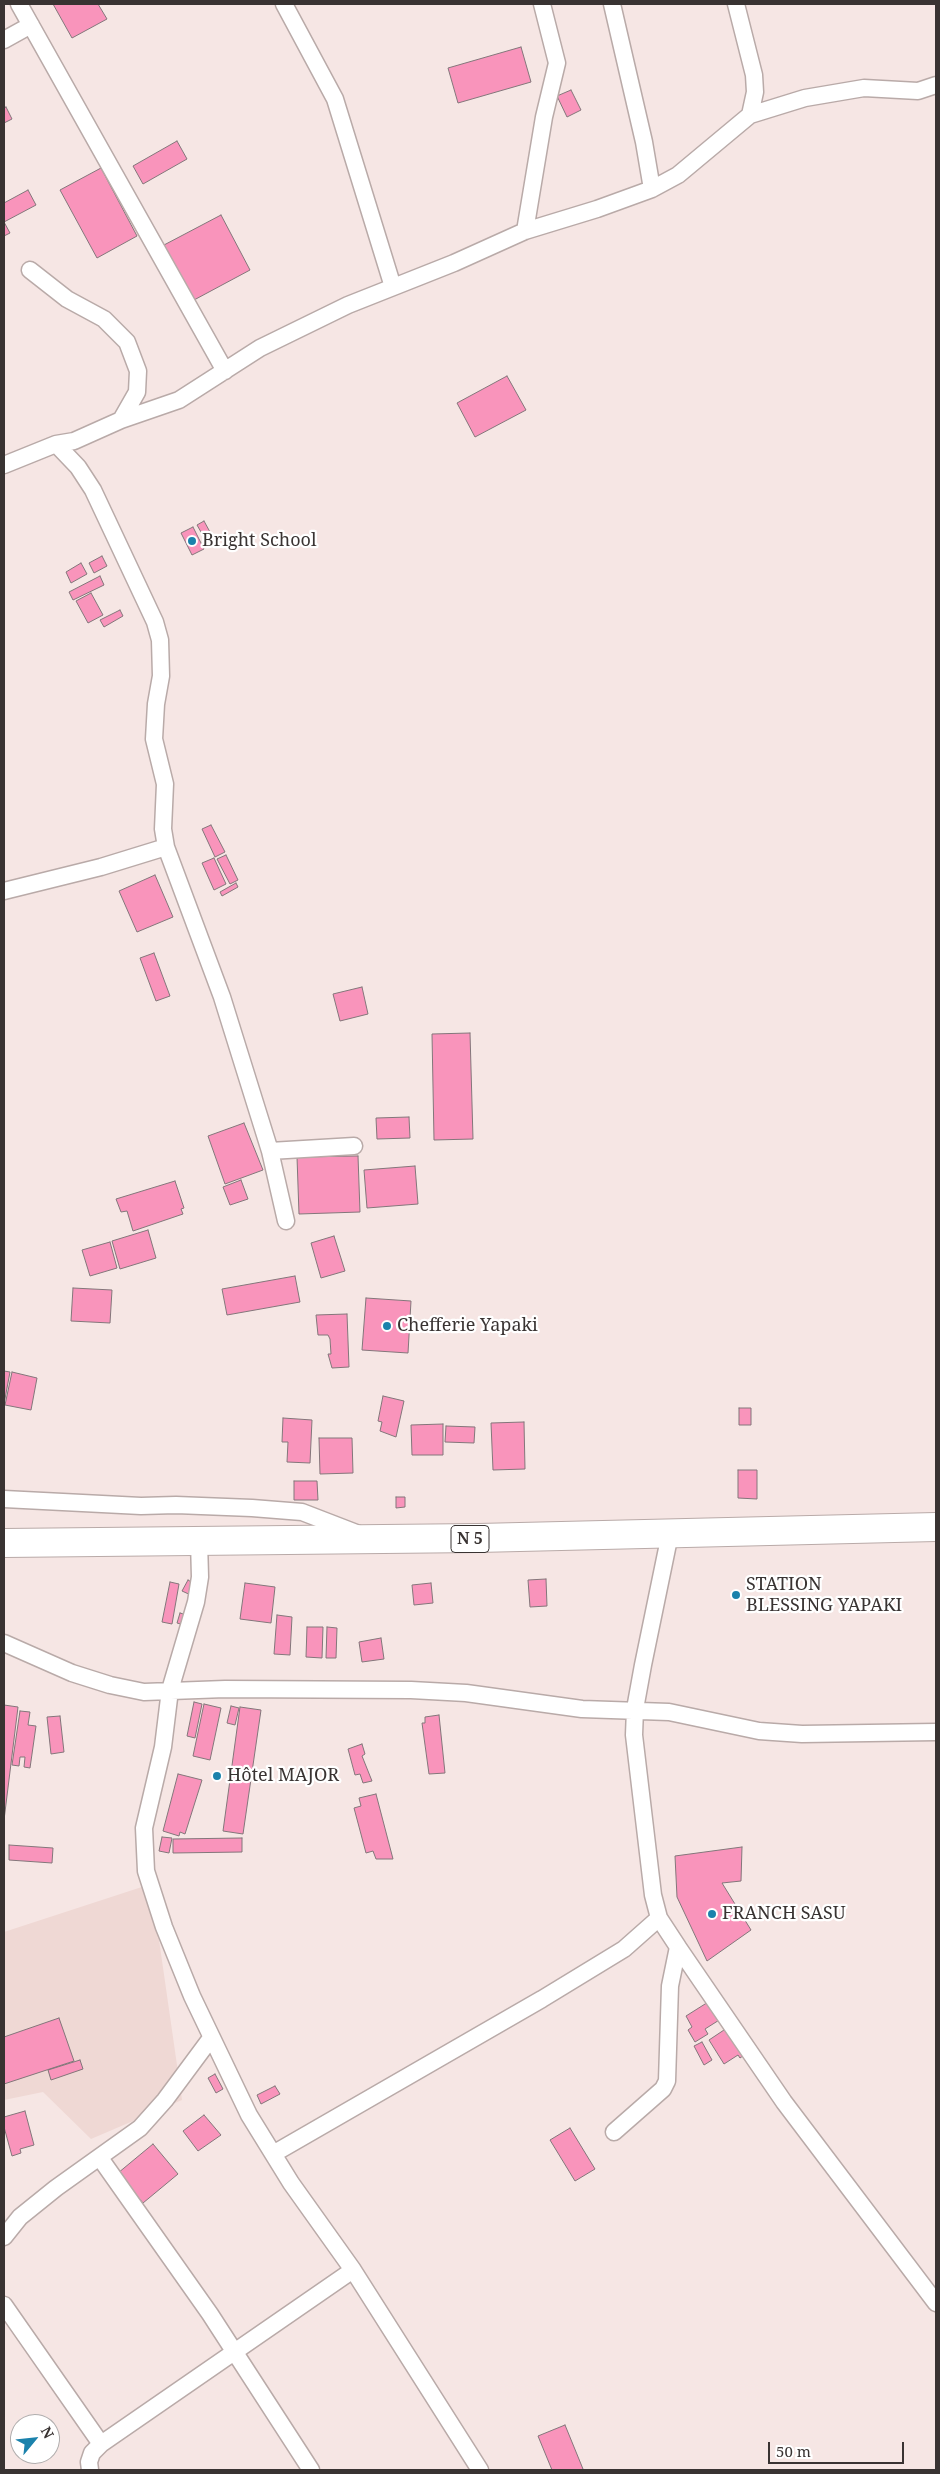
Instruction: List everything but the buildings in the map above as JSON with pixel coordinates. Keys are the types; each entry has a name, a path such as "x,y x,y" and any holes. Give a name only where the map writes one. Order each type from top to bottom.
{"highway":[{"name":"N 5","path":"4,1543 670,1534 936,1527"}],"street":[{"path":"19,4 225,371"},
{"path":"284,4 335,99 393,287"},
{"path":"525,231 544,117 556,63 542,4"},
{"path":"612,4 640,124 652,189"},
{"path":"736,4 754,75 755,92 750,115"},
{"path":"4,40 31,25"},
{"path":"4,465 56,444 74,441 121,420 179,400 260,348 348,305 525,231 597,209 652,189 678,175 750,115 805,98 864,88 918,91 936,85"},
{"path":"30,270 67,299 104,320 127,342 138,371 137,392 121,420"},
{"path":"56,444 78,468 93,490 151,612 160,640 161,676 156,704 154,739 166,784 163,829 166,847 222,997 246,1080 270,1151 286,1221"},
{"path":"4,891 101,867 166,847"},
{"path":"270,1151 354,1146"},
{"path":"4,1499 141,1506 233,1507 302,1512 370,1539"},
{"path":"670,1534 658,1583 635,1709 635,1744 653,1895 659,1918 784,2102 936,2303"},
{"path":"199,1541 200,1577 196,1602 170,1690 163,1748 144,1828 146,1871 164,1927 211,2038 249,2115 273,2154 353,2270 480,2470"},
{"path":"4,1644 24,1651 52,1665 110,1685 144,1692 170,1690 411,1690 466,1693 582,1709 635,1709 669,1712 759,1731 821,1734 936,1732"},
{"path":"273,2154 542,1999 624,1949 659,1918"},
{"path":"614,2132 663,2089 667,2081 670,1986 678,1947"},
{"path":"4,2237 28,2211 140,2128 165,2100 211,2038"},
{"path":"100,2158 234,2351 311,2470"},
{"path":"90,2470 89,2462 92,2454 101,2444 353,2270"},
{"path":"4,2305 101,2444"}],"shaded area":[{"path":"151,1884 182,2100 91,2139 43,2092 4,2100 4,1932"}],"place":[{"name":"Bright School","path":"192,541"},
{"name":"Chefferie Yapaki","path":"387,1326"},
{"name":"STATION BLESSING YAPAKI","path":"736,1595"},
{"name":"Hôtel MAJOR","path":"217,1776"},
{"name":"FRANCH SASU","path":"712,1914"}]}
